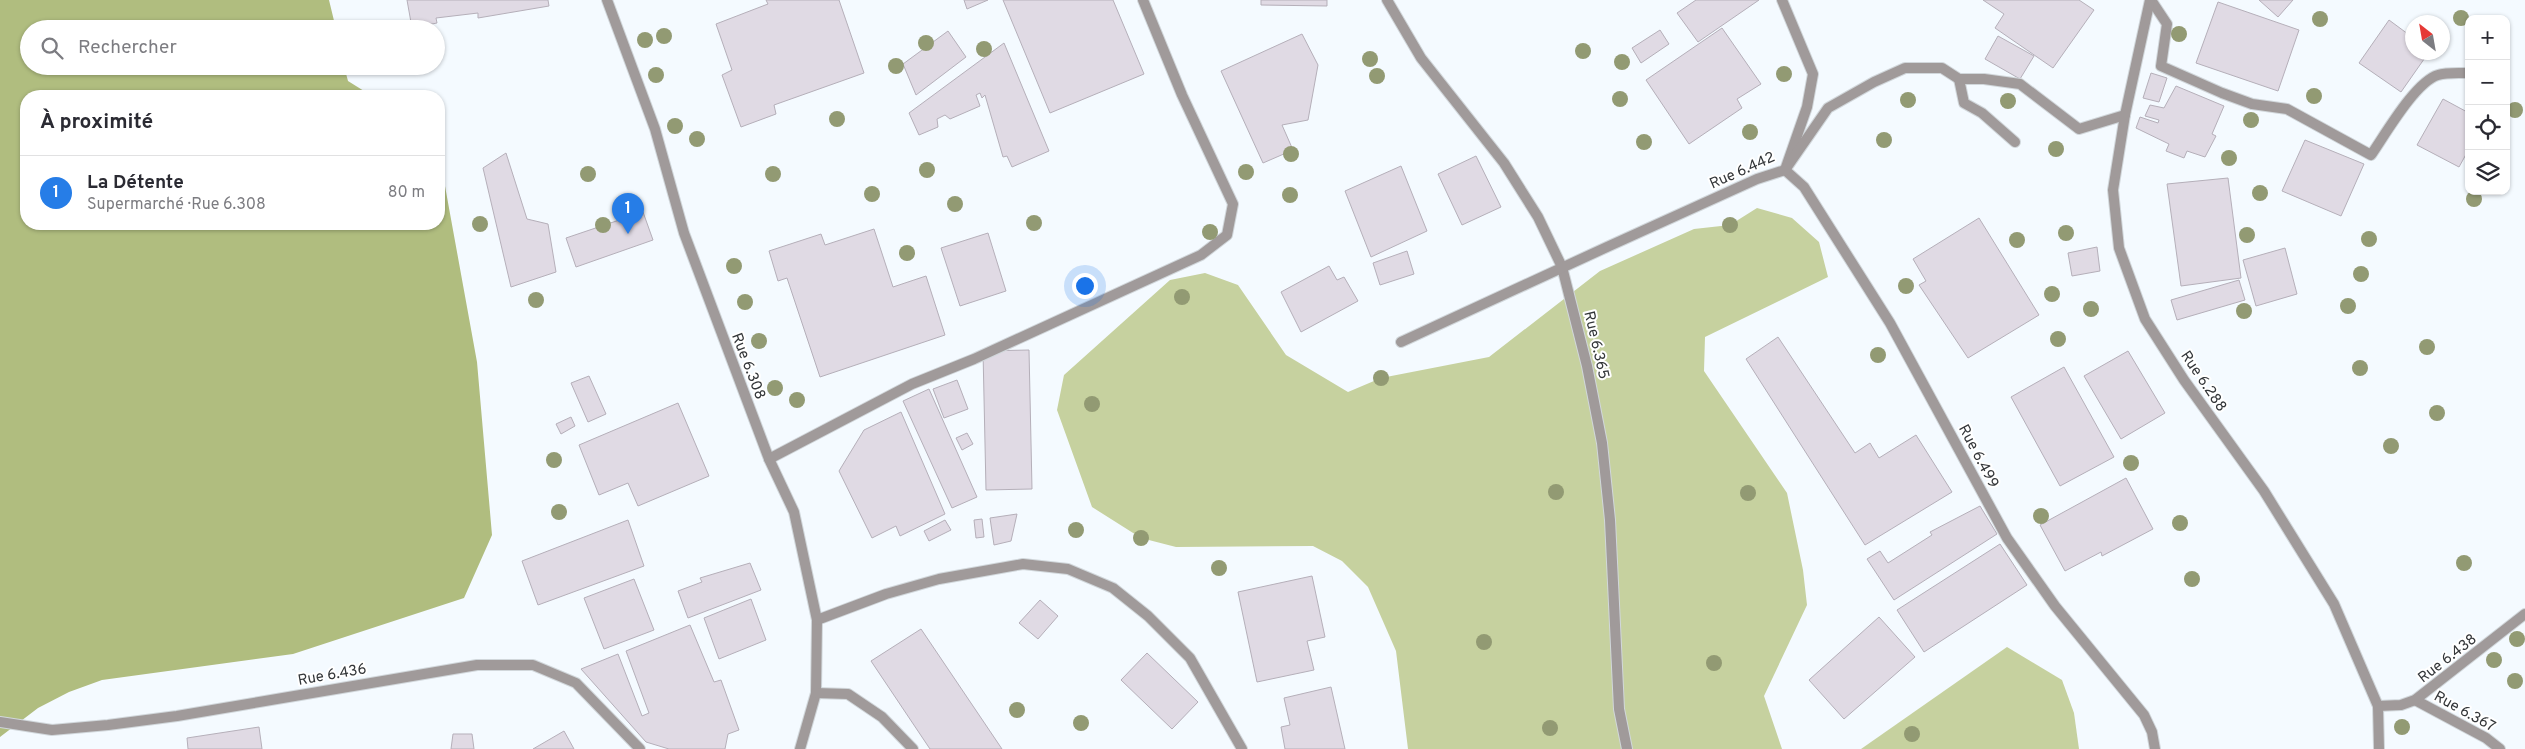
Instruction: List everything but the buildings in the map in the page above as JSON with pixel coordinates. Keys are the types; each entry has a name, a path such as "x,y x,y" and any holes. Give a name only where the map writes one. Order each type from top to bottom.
{"street":[{"name":"Rue 6.308","path":"607,0 654,129 684,233 769,459 794,512 817,620 816,693 800,749"},
{"path":"769,459 912,384 974,359 1201,255 1227,235 1233,204 1182,95 1143,0"},
{"name":"Rue 6.365","path":"1387,0 1421,58 1504,163 1538,217 1562,267 1587,366 1602,443 1610,520 1619,709 1627,749"},
{"path":"1782,0 1813,74 1807,107 1784,170"},
{"path":"2151,0 2167,24 2161,66 2252,104 2287,109 2371,155 2402,108 2430,78 2440,74 2465,73"},
{"name":"Rue 6.288","path":"2151,0 2125,115 2114,190 2119,248 2145,319 2184,380 2264,491 2334,604 2378,706 2379,749"},
{"name":"Rue 6.442","path":"1401,342 1757,179 1784,170 1828,108 1874,82 1905,68 1942,68 1959,79 1984,79 2020,84 2079,129 2125,115"},
{"path":"1959,79 1964,103 1982,113 2015,142"},
{"name":"Rue 6.499","path":"1784,170 1804,187 1890,323 2008,538 2055,606 2144,715 2152,732 2155,749"},
{"path":"817,620 886,594 939,579 1023,564 1068,569 1113,588 1148,616 1190,658 1242,749"},
{"name":"Rue 6.438","path":"2378,706 2401,705 2415,700 2525,614"},
{"name":"Rue 6.436","path":"0,722 52,730 108,725 186,714 477,665 533,665 576,683 640,749"},
{"path":"816,693 848,694 882,717 913,749"},
{"name":"Rue 6.367","path":"2415,700 2486,738 2500,749"}],"green space":[{"path":"0,0 329,0 334,20 20,20 20,75 346,75 348,81 362,90 20,90 20,230 445,230 445,186 477,362 492,535 464,598 293,654 102,680 69,692 38,708 0,737"},
{"path":"1757,208 1792,218 1819,242 1828,277 1705,337 1704,371 1787,493 1803,570 1807,605 1764,696 1782,749 1408,749 1396,651 1368,587 1342,561 1313,546 1176,547 1141,538 1092,507 1057,410 1064,375 1170,280 1205,273 1238,285 1286,355 1348,392 1381,378 1489,357 1600,271 1694,229 1730,225"},
{"path":"2007,647 2062,680 2074,713 2079,749 1861,749"}],"place":[{"name":"La Détente","path":"628,234"}]}
